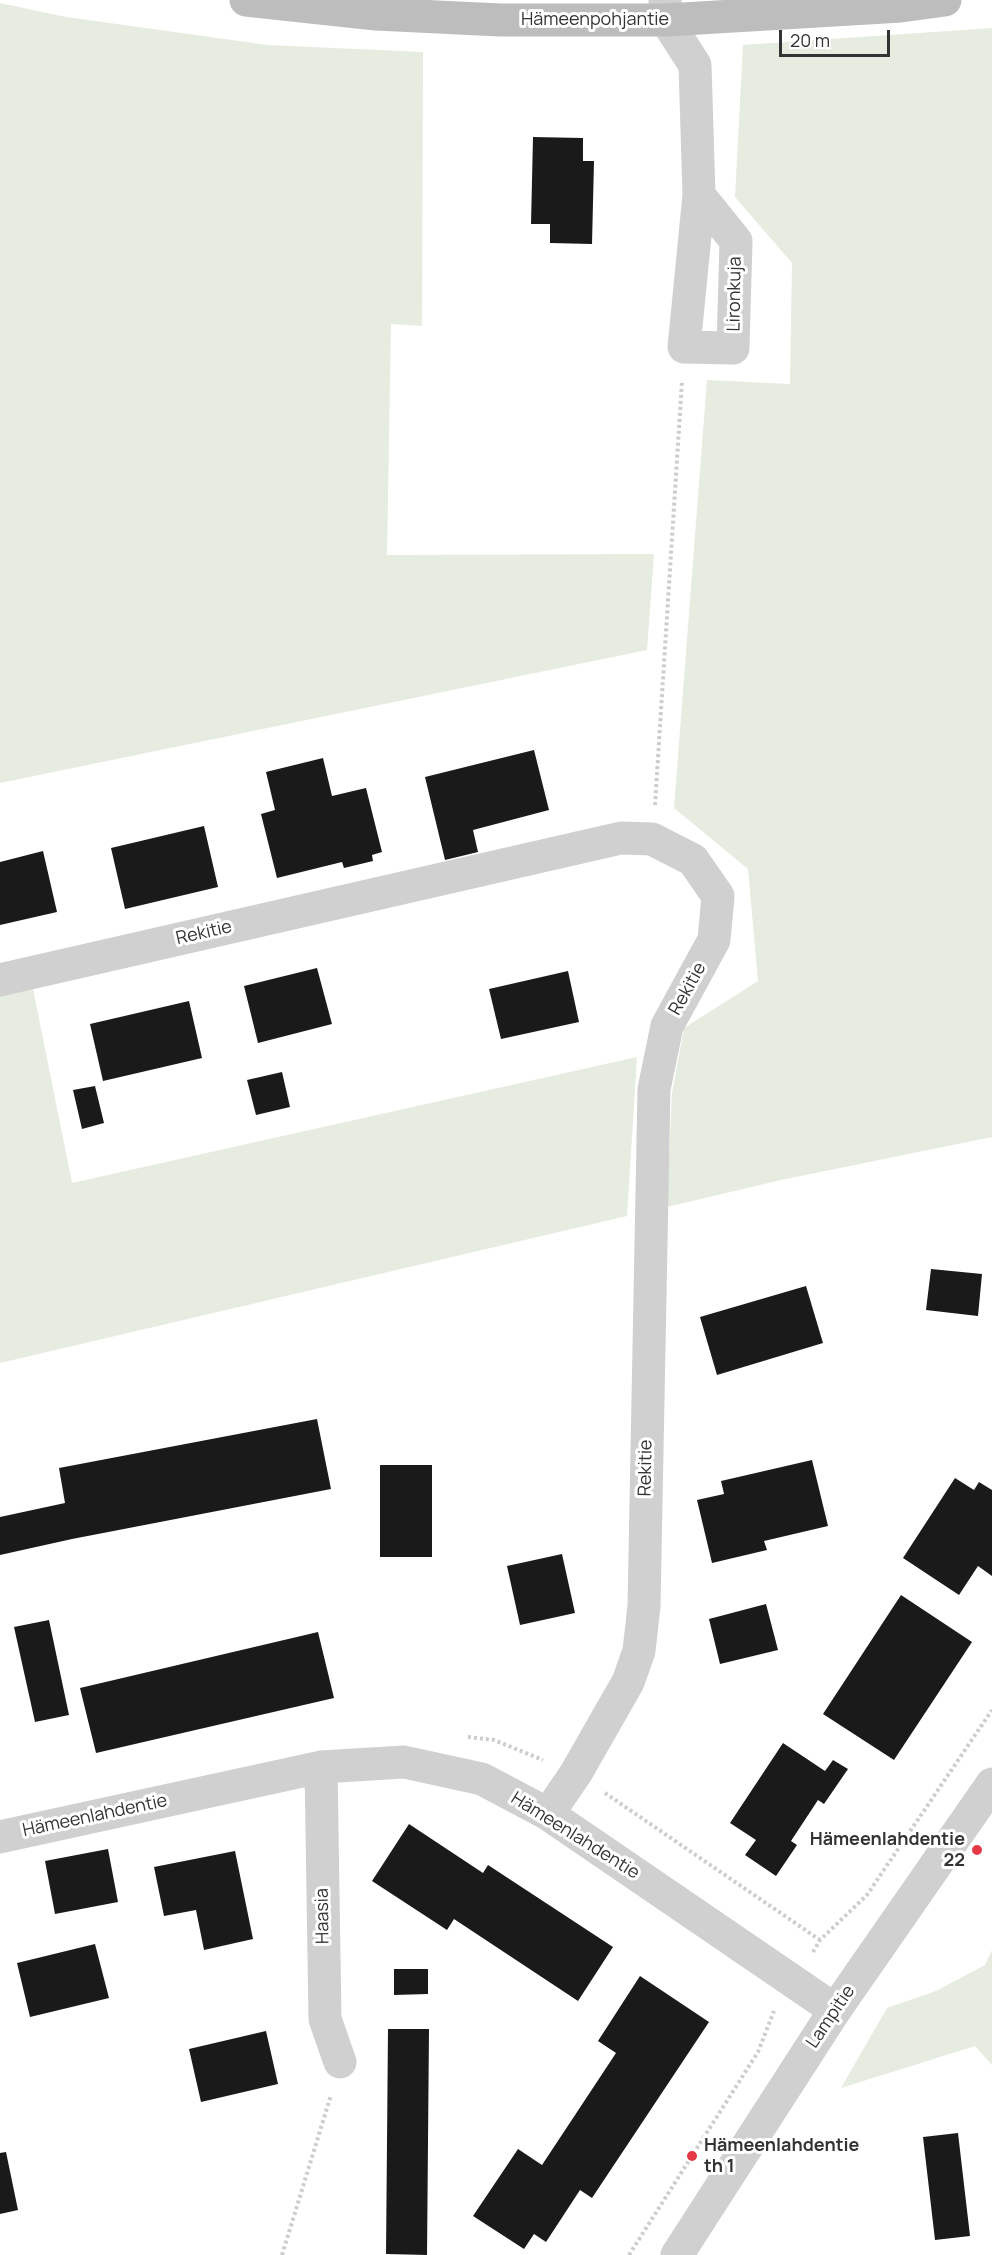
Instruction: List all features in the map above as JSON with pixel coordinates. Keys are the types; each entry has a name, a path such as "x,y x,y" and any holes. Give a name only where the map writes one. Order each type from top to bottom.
{"main road":[{"name":"Hämeenpohjantie","path":"246,0 376,14 500,20 666,10 901,6 945,0"}],"street":[{"path":"666,10 695,66 699,195 684,347"},
{"name":"Lironkuja","path":"684,347 734,348 736,241 699,195"},
{"name":"Rekitie","path":"0,980 621,838 652,839 693,860 718,896 714,940 667,1026 654,1089 644,1594 639,1651 628,1682 576,1773 548,1814"},
{"name":"Hämeenlahdentie","path":"0,1835 321,1767 404,1761 482,1779 548,1814 835,2010"},
{"name":"Haasia","path":"321,1767 325,2019 340,2062"},
{"name":"Lampitie","path":"677,2255 835,2010 992,1784"}],"path":[{"path":"652,839 684,347"},
{"path":"629,2255 758,2052 772,2015 820,1940 867,1896 992,1710"},
{"path":"282,2255 340,2062"}],"shaded area":[{"path":"0,3 66,17 268,45 423,52 422,326 391,324 387,555 654,554 647,650 0,783"},
{"path":"992,28 992,1137 781,1180 667,1207 672,1093 684,1028 758,981 748,869 674,808 707,380 790,384 792,263 735,197 743,45"},
{"path":"31,979 72,1183 637,1057 627,1216 0,1363 0,986"},
{"path":"992,1950 992,2065 975,2046 841,2088 887,2008 936,1991 985,1965"}],"building":[{"path":"533,137 583,138 583,161 594,161 592,244 550,243 550,224 531,224"},
{"path":"534,750 549,810 473,830 478,852 445,860 425,777"},
{"path":"323,758 332,796 366,788 382,852 372,855 373,861 344,868 342,862 277,878 261,814 275,810 266,772"},
{"path":"204,826 218,887 125,909 111,848"},
{"path":"43,851 57,912 0,925 0,862"},
{"path":"317,968 332,1024 258,1043 244,986"},
{"path":"568,971 579,1022 501,1039 489,989"},
{"path":"189,1001 202,1058 103,1081 90,1024"},
{"path":"282,1072 290,1107 256,1115 247,1080"},
{"path":"95,1086 104,1123 82,1129 73,1090"},
{"path":"931,1269 982,1274 978,1316 926,1310"},
{"path":"806,1286 823,1343 717,1375 700,1317"},
{"path":"317,1419 331,1489 0,1555 0,1517 65,1503 59,1468"},
{"path":"812,1460 828,1526 764,1541 767,1550 712,1563 697,1500 724,1494 721,1481"},
{"path":"380,1465 432,1465 432,1557 380,1557"},
{"path":"955,1478 974,1490 979,1482 992,1490 992,1576 978,1566 959,1595 903,1558"},
{"path":"562,1554 575,1613 520,1625 507,1566"},
{"path":"901,1595 972,1642 894,1760 823,1714"},
{"path":"766,1604 778,1650 720,1664 709,1619"},
{"path":"49,1620 69,1715 35,1722 14,1627"},
{"path":"318,1632 334,1698 96,1753 80,1688"},
{"path":"783,1743 825,1771 833,1760 848,1769 824,1804 818,1800 791,1841 797,1845 776,1876 745,1855 756,1840 730,1823"},
{"path":"409,1824 483,1873 488,1865 613,1947 578,2001 454,1919 447,1930 372,1881"},
{"path":"108,1849 118,1902 55,1914 45,1861"},
{"path":"235,1851 253,1939 204,1950 196,1910 164,1916 154,1867"},
{"path":"95,1944 109,1998 30,2017 17,1963"},
{"path":"394,1969 428,1969 428,1994 394,1995"},
{"path":"640,1976 709,2022 592,2198 580,2190 546,2242 534,2234 524,2249 473,2216 518,2149 542,2165 616,2053 598,2041"},
{"path":"388,2029 429,2029 427,2255 386,2254"},
{"path":"266,2031 278,2084 201,2102 189,2049"},
{"path":"958,2133 970,2236 935,2240 923,2137"},
{"path":"6,2152 18,2210 0,2214 0,2153"}],"place":[{"name":"Hämeenlahdentie 22","path":"977,1850"},
{"name":"Hämeenlahdentie th 1","path":"692,2156"}]}
